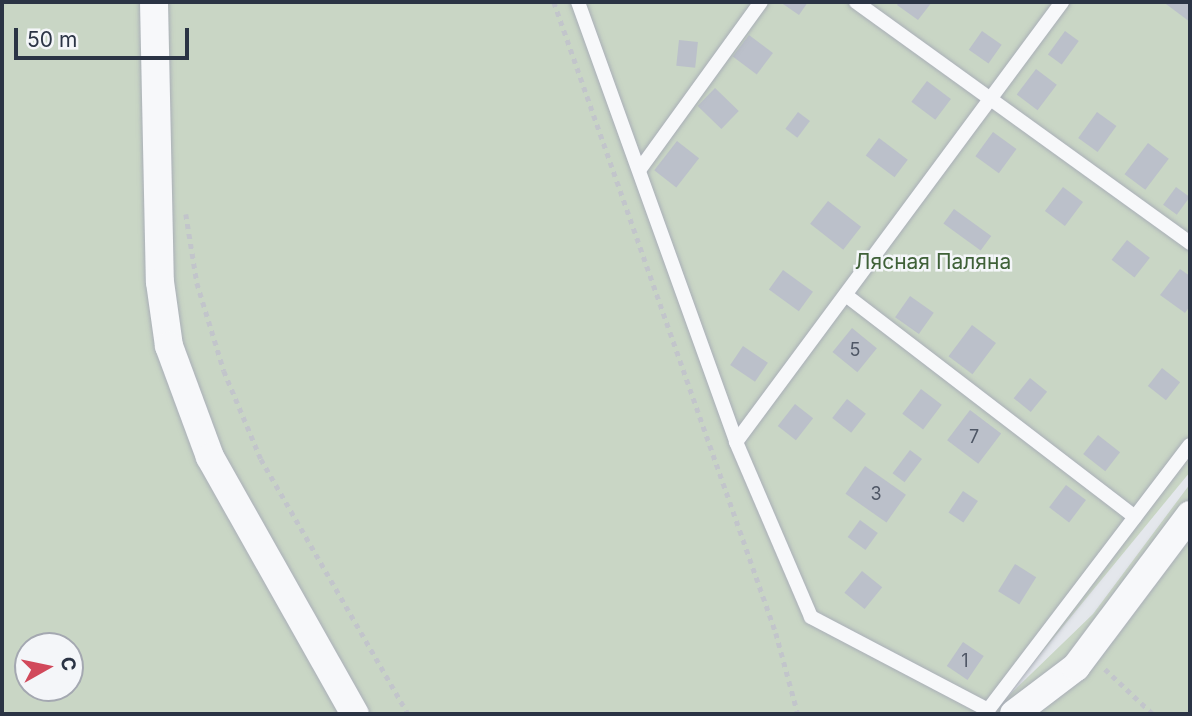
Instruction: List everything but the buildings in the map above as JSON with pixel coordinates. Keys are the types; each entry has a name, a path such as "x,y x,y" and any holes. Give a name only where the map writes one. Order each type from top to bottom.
{"street":[{"path":"153,2 160,282 169,346 210,457 355,714"},
{"path":"1014,714 1076,667 1190,515"}],"lane":[{"path":"578,2 736,442 811,617 988,710 1190,445"},
{"path":"640,169 761,2"},
{"path":"856,2 1190,243"},
{"path":"736,442 847,296 1062,2"},
{"path":"847,296 1135,517"}],"path":[{"path":"554,2 776,633 798,714"},
{"path":"184,206 205,309 224,371 261,459 408,714"},
{"path":"1087,652 1153,714"}],"green space":[{"name":"Лясная Паляна","path":"2,2 1190,2 1190,472 996,708 1093,614 1190,484 1190,714 2,714"}]}
